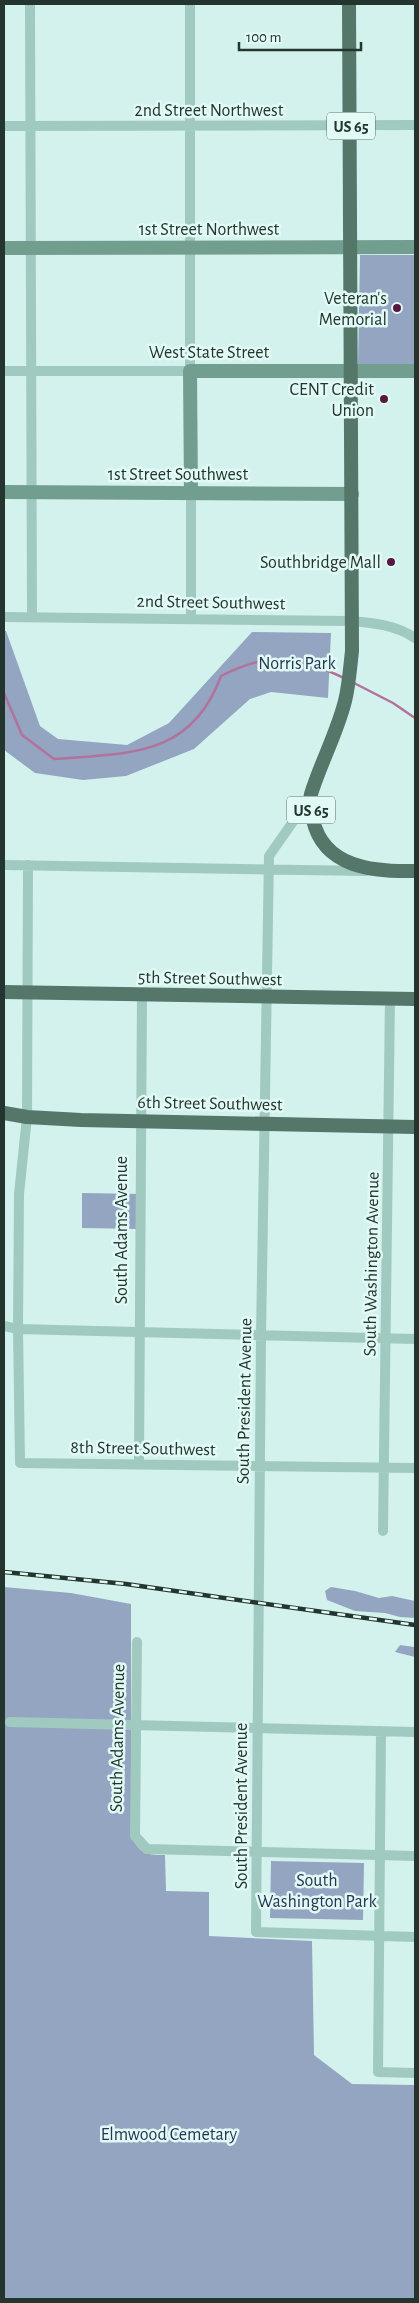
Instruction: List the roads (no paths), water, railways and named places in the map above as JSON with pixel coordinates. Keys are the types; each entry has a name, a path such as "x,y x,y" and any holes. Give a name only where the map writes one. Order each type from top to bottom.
{"main road":[{"name":"US 65","path":"350,4 352,652 345,700 310,796 315,830 321,843 334,855 350,864 395,871 415,871"},
{"name":"1st Street Northwest","path":"4,248 415,247"},
{"name":"West State Street","path":"190,370 415,370"},
{"path":"190,370 191,493"},
{"name":"1st Street Southwest","path":"4,492 352,494"},
{"name":"5th Street Southwest","path":"4,992 142,996 415,999"},
{"name":"6th Street Southwest","path":"4,1113 27,1117 415,1127"}],"street":[{"path":"30,4 32,617"},
{"path":"190,4 190,370"},
{"name":"2nd Street Northwest","path":"4,126 415,125"},
{"name":"West State Street","path":"4,371 190,370"},
{"path":"190,618 191,493"},
{"name":"2nd Street Southwest","path":"4,617 351,621 384,624 406,632 415,638"},
{"path":"268,870 269,856 310,796"},
{"path":"4,865 395,871"},
{"path":"18,1330 19,1194 27,1117 28,865"},
{"name":"South President Avenue","path":"268,870 268,997 261,1335 256,1932 379,1936"},
{"name":"South Adams Avenue","path":"138,1464 142,996"},
{"name":"South Washington Avenue","path":"384,1531 390,998"},
{"path":"4,1326 18,1330 415,1339"},
{"name":"8th Street Southwest","path":"18,1330 20,1463 415,1468"},
{"name":"South Adams Avenue","path":"137,1642 135,1836 147,1849 256,1852"},
{"path":"10,1722 415,1732"},
{"path":"381,1731 378,1855 378,2072 415,2072"},
{"path":"256,1852 415,1856"},
{"path":"379,1936 415,1937"}],"waterway":[{"path":"4,693 22,735 54,759 131,752 154,746 174,737 193,723 208,703 221,676 254,663 283,659 297,661 311,664 344,678"},
{"path":"354,683 393,703 415,718"}],"railway":[{"path":"4,1572 126,1584 415,1625"}],"place":[{"name":"Veteran's Memorial","path":"397,308"},
{"name":"CENT Credit Union","path":"384,399"},
{"name":"Southbridge Mall","path":"391,562"}],"park label":[{"name":"Norris Park","path":"297,663"},
{"name":"South Washington Park","path":"317,1890"},
{"name":"Elmwood Cemetary","path":"169,2134"}]}
